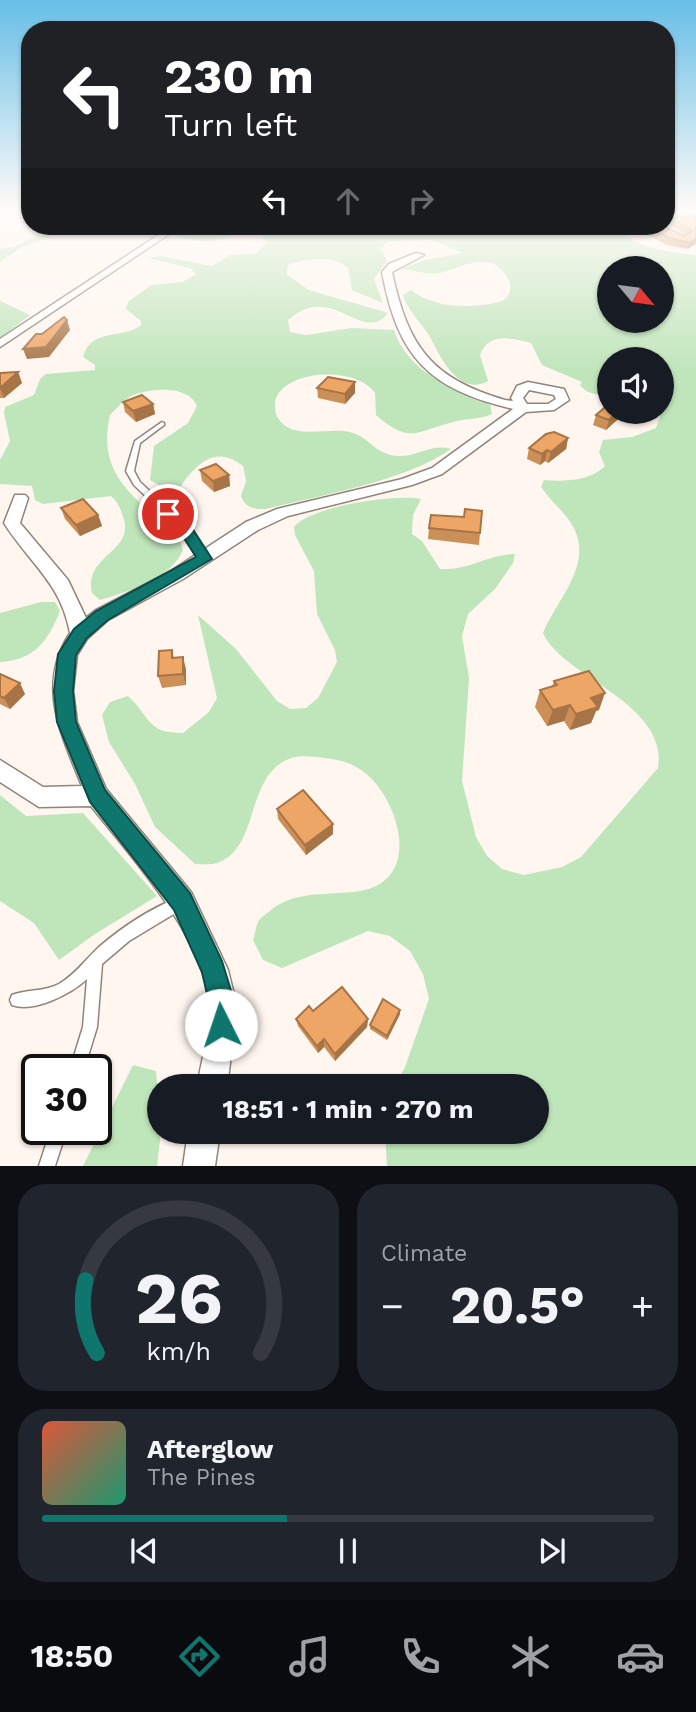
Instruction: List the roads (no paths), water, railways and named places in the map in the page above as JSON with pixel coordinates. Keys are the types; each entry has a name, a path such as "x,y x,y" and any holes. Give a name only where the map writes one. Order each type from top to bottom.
{"street":[{"path":"0,344 118,265"},
{"path":"214,1074 223,1007 214,970 182,901 97,796 67,722 63,691 67,654 80,634 102,615 204,559 252,526 283,512 407,482 437,471 523,408 472,392 429,368 390,293 387,272 394,265"},
{"path":"20,498 12,523 20,537 63,583 77,609 80,634"},
{"path":"0,770 38,797 97,796"},
{"path":"199,1166 202,1144"}],"lane":[{"path":"162,424 139,439 129,466 137,483 185,528 204,559"},
{"path":"17,1000 41,998 80,980 114,943 182,901"},
{"path":"82,1054 90,1027 95,963"},
{"path":"47,1166 54,1145"}]}
